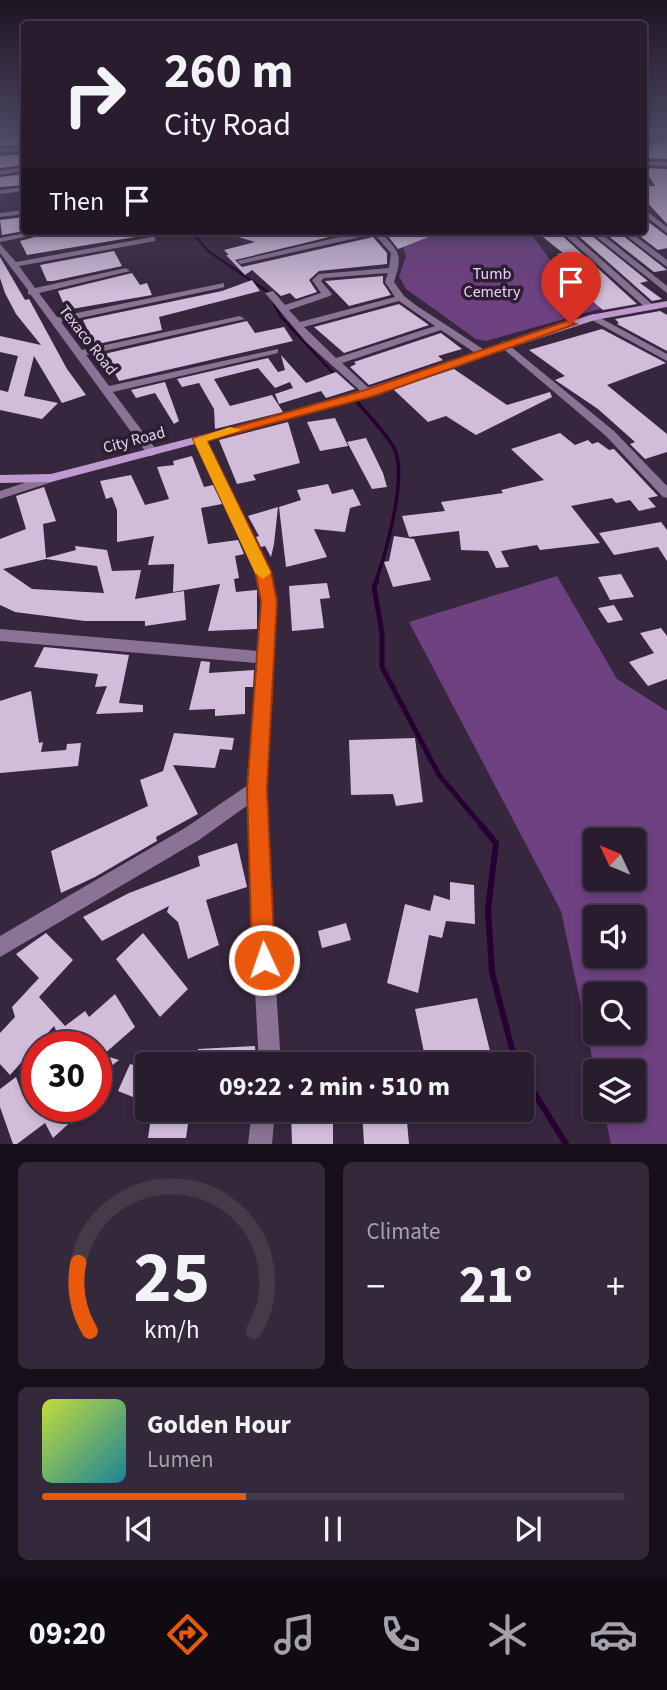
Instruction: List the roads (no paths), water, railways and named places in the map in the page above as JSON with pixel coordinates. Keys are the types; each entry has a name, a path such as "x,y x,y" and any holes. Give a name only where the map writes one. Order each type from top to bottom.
{"main road":[{"name":"City Road","path":"0,479 51,478 152,452 369,393 504,344 593,317 667,304"}],"street":[{"path":"0,192 21,189"},
{"path":"0,215 21,212"},
{"path":"647,214 667,231"},
{"path":"0,240 28,235"},
{"path":"241,261 358,235"},
{"path":"379,235 395,253 394,270 389,282 401,298 482,353"},
{"path":"569,235 650,307"},
{"path":"598,235 667,290"},
{"path":"629,235 667,264"},
{"path":"13,265 152,239"},
{"name":"Texaco Road","path":"0,247 152,452"},
{"path":"283,309 327,294 317,284 316,280 322,276 394,270"},
{"path":"31,292 126,271"},
{"path":"53,321 221,285"},
{"path":"271,293 298,326 369,393"},
{"path":"298,326 401,298"},
{"path":"593,317 667,358"},
{"path":"78,354 240,319"},
{"path":"335,362 441,327"},
{"path":"504,344 638,459 667,494"},
{"path":"107,390 274,351"},
{"path":"200,439 263,571 269,601 257,789 259,881 269,1052"},
{"path":"0,495 51,478"},
{"path":"0,635 267,658"},
{"path":"0,947 192,834 257,789"},
{"path":"260,1144 265,1122"},
{"path":"268,1122 269,1144"}],"waterway":[{"path":"194,235 208,251 268,292 281,317 337,377"},
{"path":"355,399 391,443 398,463 394,516 376,581"},
{"path":"377,580 374,587 382,633 382,667 439,775 482,826"},
{"path":"481,825 496,843 488,910 492,972 513,1052"},
{"path":"534,1092 566,1144"}],"park label":[{"name":"Tumb Cemetry","path":"492,283"}]}
